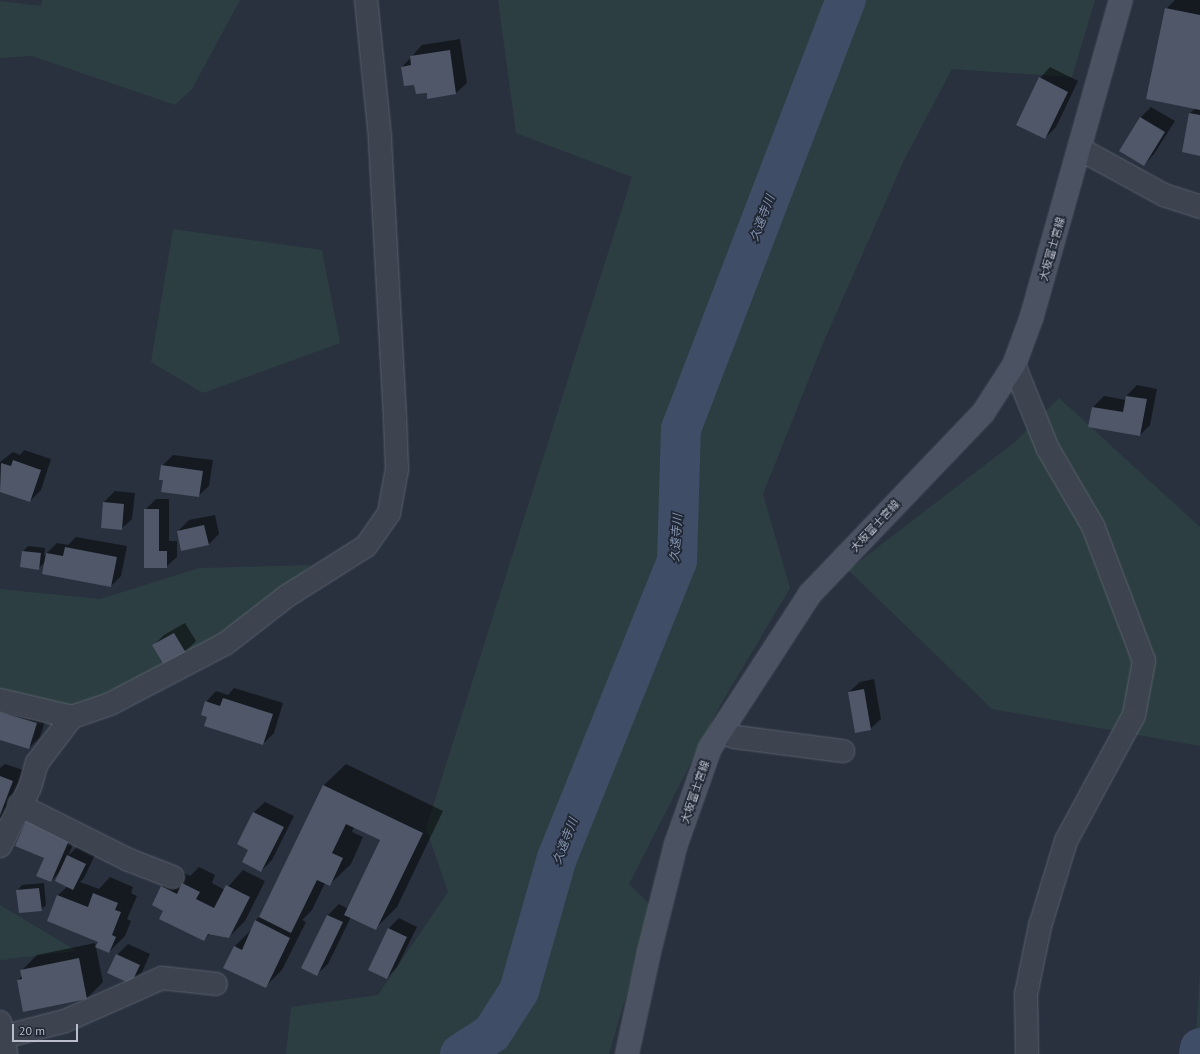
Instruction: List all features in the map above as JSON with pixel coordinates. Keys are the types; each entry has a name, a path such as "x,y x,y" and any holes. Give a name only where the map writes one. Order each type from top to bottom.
{"main road":[{"name":"大坂富士宮線","path":"627,1054 649,952 676,844 710,748 810,594 983,413 1014,366 1032,316 1122,0"}],"street":[{"path":"0,846 19,805 30,787 37,763 72,718 110,704 225,644 287,596 366,546 389,512 397,469 396,417 380,137 366,0"},
{"path":"1080,149 1164,195 1200,207"},
{"path":"1014,366 1048,449 1093,526 1144,661 1134,715 1066,841 1042,919 1026,994 1027,1054"},
{"path":"0,700 72,718"},
{"path":"720,732 735,737 843,750"},
{"path":"19,805 129,860 173,877"},
{"path":"3,1037 65,1021 162,978 216,984"}],"shaded area":[{"path":"42,0 240,0 192,89 175,105 32,56 0,58 0,1 41,6"},
{"path":"498,0 1095,0 1072,77 952,69 905,158 824,341 763,494 790,588 721,704 629,884 652,907 609,1054 286,1054 291,1007 378,995 448,892 426,828 632,177 516,133"},
{"path":"173,229 322,250 340,343 203,393 151,362"},
{"path":"1059,398 1200,527 1200,746 992,709 848,570 1015,442"},
{"path":"311,565 225,644 78,716 0,700 0,589 100,599 199,568"},
{"path":"0,905 77,951 0,960"},
{"path":"1200,970 1200,1054 1195,1054"}],"building":[{"path":"1165,8 1200,15 1200,110 1146,99"},
{"path":"450,50 456,94 427,99 427,93 416,94 414,85 404,86 401,67 411,65 410,56"},
{"path":"1039,77 1068,92 1045,139 1016,125"},
{"path":"1189,113 1200,115 1200,156 1182,152"},
{"path":"1140,117 1165,132 1144,166 1119,151"},
{"path":"1126,396 1147,399 1140,436 1088,427 1092,407 1123,412"},
{"path":"13,460 41,470 30,502 0,492 1,463 11,466"},
{"path":"161,465 203,471 199,497 161,492 163,480 159,480"},
{"path":"103,502 124,504 122,530 101,528"},
{"path":"144,509 159,509 159,551 167,551 167,568 144,568"},
{"path":"204,525 209,545 181,551 177,531"},
{"path":"65,547 117,557 111,587 42,574 46,553 63,556"},
{"path":"22,551 41,553 39,570 20,567"},
{"path":"174,633 186,653 164,665 152,645"},
{"path":"864,689 871,730 855,733 848,692"},
{"path":"223,698 273,714 263,745 204,726 207,717 201,715 205,701 220,706"},
{"path":"0,712 37,723 29,749 0,740"},
{"path":"0,776 13,781 0,815"},
{"path":"323,785 423,833 376,930 344,915 380,840 346,824 332,853 343,858 330,886 317,880 291,933 259,917"},
{"path":"253,812 284,827 261,872 242,862 248,850 237,844"},
{"path":"27,819 70,838 51,882 36,876 44,858 15,846"},
{"path":"67,855 86,864 73,890 55,881"},
{"path":"182,883 200,892 196,899 214,908 226,885 250,897 229,938 208,934 204,941 159,919 163,911 152,905 161,886 177,894"},
{"path":"39,888 42,911 19,913 16,890"},
{"path":"93,893 118,903 115,910 121,912 112,935 116,937 109,953 95,947 98,942 47,921 57,895 88,907"},
{"path":"327,915 343,922 317,976 301,968"},
{"path":"255,920 290,938 266,988 223,968 234,946 242,950"},
{"path":"388,928 407,937 387,979 368,970"},
{"path":"116,954 140,965 131,984 107,973"},
{"path":"79,958 87,999 23,1012 17,980 22,979 20,970"}],"waterway":[{"name":"久遠寺川","path":"460,1054 492,1033 519,991 557,858 677,561 681,429 846,0"},
{"path":"1199,1054 1200,1048"}]}
